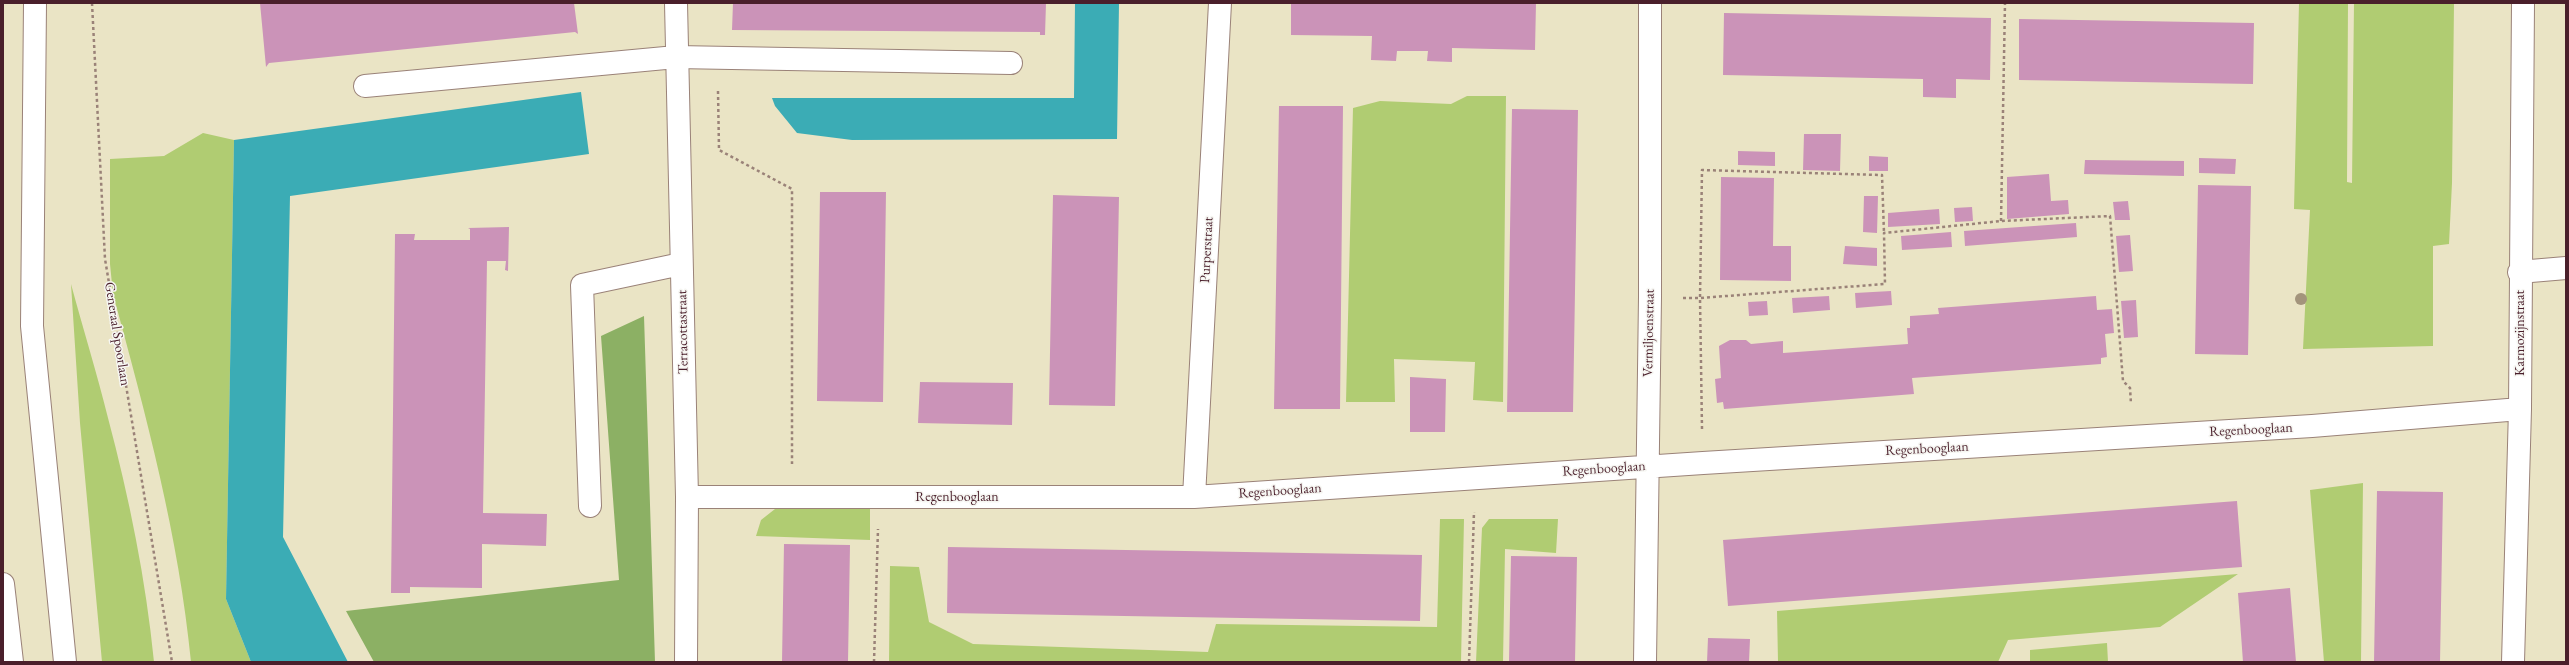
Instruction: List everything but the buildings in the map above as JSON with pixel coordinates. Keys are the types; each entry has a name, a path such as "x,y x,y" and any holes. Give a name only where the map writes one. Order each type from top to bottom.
{"street":[{"path":"34,3 32,326 65,662"},
{"name":"Terracottastraat","path":"676,3 676,57 687,497 686,662"},
{"name":"Purperstraat","path":"1194,497 1220,3"},
{"name":"Vermiljoenstraat","path":"1645,662 1650,297 1650,3"},
{"name":"Karmozijnstraat","path":"2513,662 2520,409 2519,272 2523,3"},
{"path":"365,86 676,57 1011,63"},
{"path":"590,506 582,285 681,264"},
{"path":"2519,272 2566,268"},
{"name":"Regenbooglaan","path":"687,497 1194,497 1702,463 2312,426 2520,409"},
{"path":"3,584 12,662"}],"path":[{"name":"Generaal Spoorlaan","path":"92,3 105,259 172,662"},
{"path":"2001,221 2005,3"},
{"path":"718,57 719,150 792,189 792,497"},
{"path":"1650,297 1700,298 1885,284 1882,175 1702,170 1700,298 1702,463"},
{"path":"1884,233 2001,221 2110,216 2123,380 2130,388 2135,436"},
{"path":"1469,662 1475,478"},
{"path":"874,662 879,497"}],"green space":[{"path":"2299,3 2348,3 2347,182 2352,183 2354,3 2454,3 2452,183 2449,244 2433,246 2433,346 2303,349 2310,210 2294,209"},
{"path":"1467,96 1506,96 1503,402 1473,400 1475,362 1394,359 1395,402 1346,402 1353,108 1380,101 1451,104"},
{"path":"203,133 234,140 226,599 251,662 191,662 186,615 170,523 149,431 113,294 110,264 110,159 164,156"},
{"path":"71,284 104,401 130,508 151,631 154,662 102,662 80,423"},
{"path":"644,316 655,662 374,662 346,611 619,580 601,336"},
{"path":"2363,483 2361,662 2324,662 2310,490"},
{"path":"870,507 870,540 756,536 761,520 775,509"},
{"path":"1440,519 1464,519 1461,662 889,662 890,566 919,567 929,622 973,644 1208,652 1216,624 1437,627"},
{"path":"1489,519 1558,519 1556,553 1505,549 1503,662 1476,662 1482,528"},
{"path":"2238,574 2160,627 2008,640 1998,662 1778,662 1777,611"},
{"path":"2107,643 2108,662 2030,662 2030,650"}],"water":[{"path":"1075,3 1119,3 1117,139 852,140 797,133 775,106 772,98 1074,98"},
{"path":"581,92 589,154 290,196 283,537 348,662 251,662 226,599 234,140"}]}
